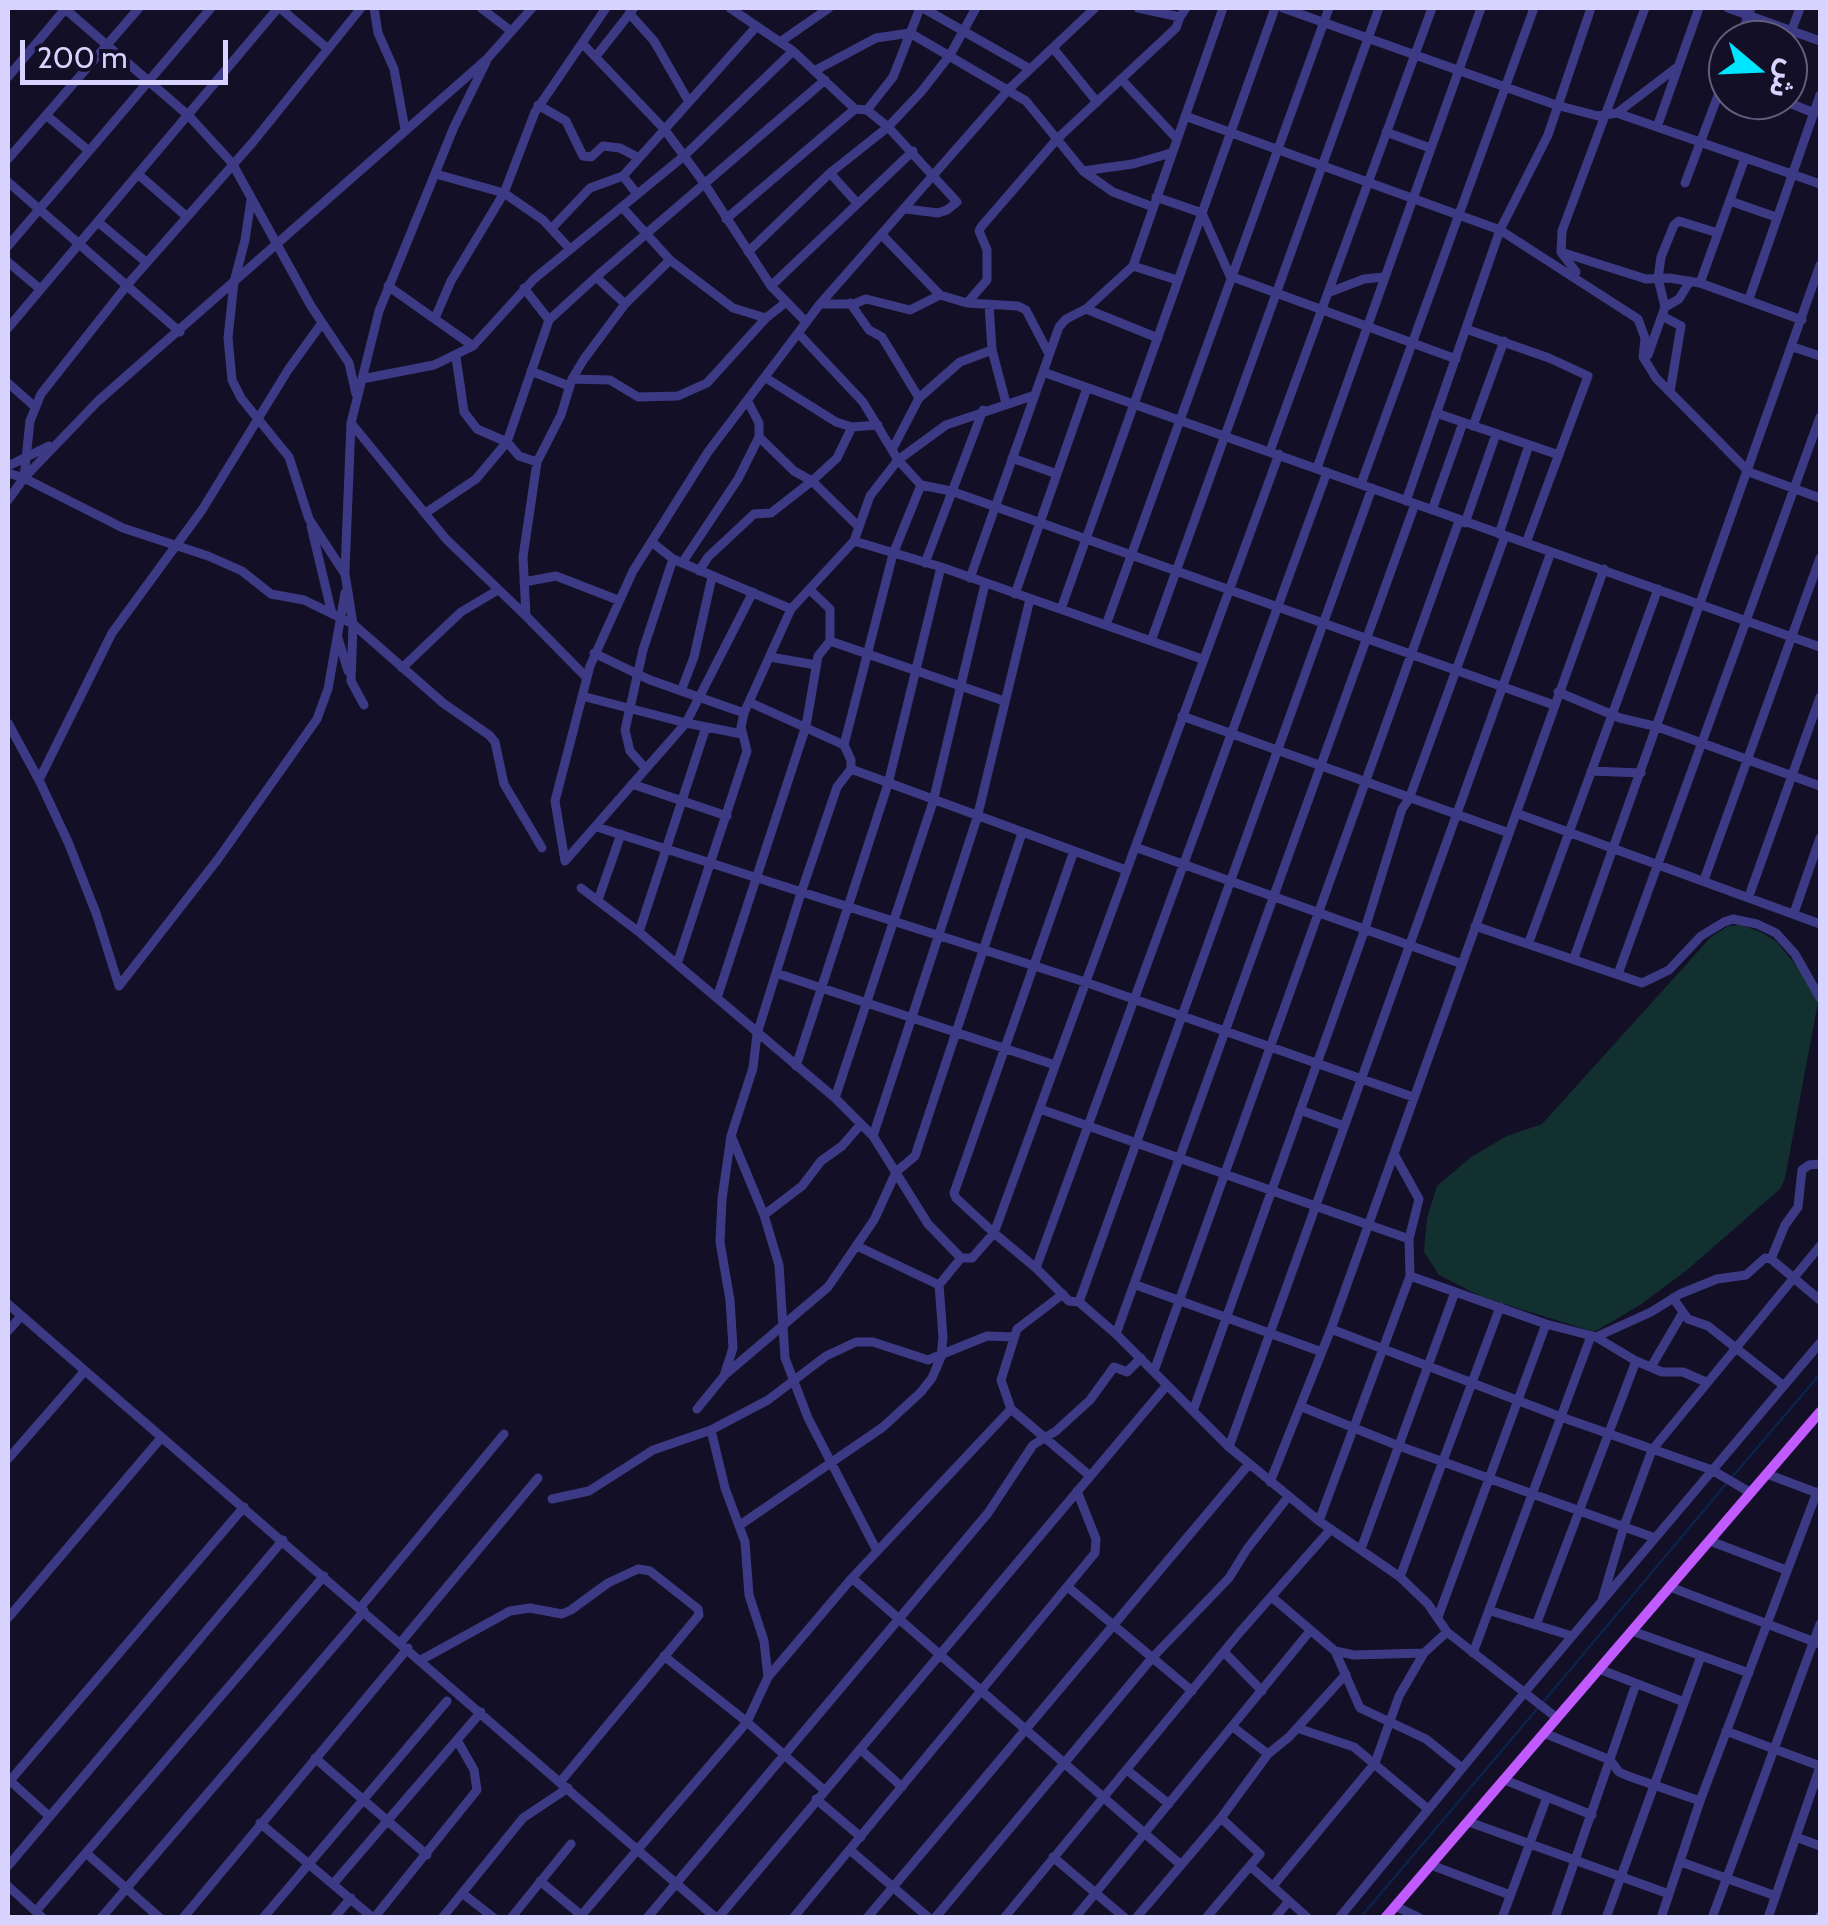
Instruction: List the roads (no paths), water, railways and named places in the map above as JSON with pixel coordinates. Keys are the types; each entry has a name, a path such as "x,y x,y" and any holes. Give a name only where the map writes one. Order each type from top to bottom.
{"main road":[{"path":"1385,1918 1767,1474 1815,1427 1820,1412"}],"street":[{"path":"8,77 65,8 190,116 232,163 322,324 349,363 356,396"},
{"path":"8,159 139,8"},
{"path":"8,246 211,8"},
{"path":"8,328 279,8 328,49"},
{"path":"24,478 34,406 146,262 253,142 361,8"},
{"path":"374,8 378,32 394,69 405,129"},
{"path":"482,8 511,31"},
{"path":"8,500 56,442 98,401 487,60 532,8"},
{"path":"435,318 451,280 504,193 538,105 606,8"},
{"path":"730,8 793,51 855,109 867,110 888,127 956,197 953,207 938,212 906,208"},
{"path":"804,8 812,18"},
{"path":"780,42 829,8"},
{"path":"867,110 894,76 922,8 1030,69"},
{"path":"748,252 922,92 950,54 976,8"},
{"path":"968,302 987,280 988,250 979,231 981,227 1057,139 1176,28 1184,12 1138,8"},
{"path":"970,578 1049,354 1066,319 1086,309 1133,266 1223,8"},
{"path":"1061,609 1275,8"},
{"path":"1284,8 1556,105 1587,114 1612,114 1657,127 1820,184"},
{"path":"1106,625 1329,8"},
{"path":"1151,641 1380,8"},
{"path":"581,888 836,1098 873,1136 928,1224 961,1258 972,1258 994,1233 1040,1109 1432,8"},
{"path":"1036,1268 1276,607 1384,277 1481,8"},
{"path":"1078,1302 1322,624 1411,343 1534,8"},
{"path":"1116,1334 1323,766 1367,639 1436,414 1500,230 1538,158 1591,8"},
{"path":"1584,282 1560,252 1562,231 1612,114 1645,8"},
{"path":"1657,127 1699,8"},
{"path":"1728,8 1750,11"},
{"path":"754,592 686,723 565,862 554,801 594,653 618,600 708,452 820,304 1008,90 1090,9"},
{"path":"597,55 632,10 689,102"},
{"path":"552,228 590,188 623,176 756,26"},
{"path":"816,70 876,38 910,33 1026,101 1083,170 1113,192 1202,213"},
{"path":"583,44 665,130 770,286 806,322"},
{"path":"1053,48 1097,102"},
{"path":"362,379 419,370 456,357 473,346 524,288 684,156 793,51"},
{"path":"351,681 354,624 345,574 351,423 356,396 388,286 454,127 487,60"},
{"path":"1612,114 1678,66"},
{"path":"1120,79 1176,139"},
{"path":"427,512 476,479 507,442 549,320 644,233 825,80"},
{"path":"1749,300 1820,96"},
{"path":"538,105 566,121 583,156 591,157 604,146 620,148 639,158"},
{"path":"726,219 855,109"},
{"path":"1808,111 1814,113"},
{"path":"46,115 89,151"},
{"path":"1185,116 1500,230 1638,319 1646,338 1645,362 1749,472 1820,498"},
{"path":"1686,183 1709,120"},
{"path":"1386,132 1430,148"},
{"path":"770,286 913,151"},
{"path":"1083,170 1133,164 1172,153"},
{"path":"1645,362 1664,312 1695,282 1718,234 1746,158"},
{"path":"436,174 504,193 552,228 570,250"},
{"path":"830,174 857,203"},
{"path":"139,175 186,216"},
{"path":"623,176 638,194"},
{"path":"8,182 180,332"},
{"path":"8,723 40,780 96,913 118,986 184,905 305,739 324,706 337,636 336,615 289,457 232,380 228,338 234,282 251,200"},
{"path":"1730,201 1776,218"},
{"path":"622,207 670,260 733,308 766,318"},
{"path":"1202,213 1230,276 1456,359"},
{"path":"98,222 146,262"},
{"path":"1670,392 1682,328 1664,312 1658,278 1662,257 1676,222 1718,234"},
{"path":"882,235 940,295 1026,310 1049,354"},
{"path":"1560,252 1646,279 1695,282 1802,320"},
{"path":"526,616 525,535 537,462 560,415 570,383 625,304 670,260"},
{"path":"8,262 40,290"},
{"path":"1574,958 1820,265"},
{"path":"1133,266 1178,280"},
{"path":"596,277 625,304"},
{"path":"1329,292 1364,279 1384,277"},
{"path":"388,286 473,346"},
{"path":"524,288 549,320"},
{"path":"820,304 866,299 910,310 940,295"},
{"path":"531,371 570,383 610,380 638,397 678,396 707,383 766,318 785,303"},
{"path":"850,303 869,330 882,338 919,398"},
{"path":"989,304 992,350 1006,403"},
{"path":"1086,309 1158,338"},
{"path":"40,780 112,632 175,547 322,324"},
{"path":"1466,329 1588,376 1526,543"},
{"path":"798,334 850,387 878,424 898,460 921,485 951,490 1554,705"},
{"path":"1432,510 1504,341"},
{"path":"1792,347 1820,356"},
{"path":"892,450 919,398 960,362 992,350"},
{"path":"456,357 464,412 476,429 507,442 519,456 537,462"},
{"path":"1043,372 1820,647"},
{"path":"766,378 836,422 852,427 878,424"},
{"path":"8,383 34,406"},
{"path":"1015,594 1087,388"},
{"path":"677,964 747,751 742,734 746,708 792,609 854,541 870,496 898,460 946,425 1034,395"},
{"path":"646,768 626,741 636,673 678,561 727,497 759,437 759,423 748,402"},
{"path":"925,563 982,410"},
{"path":"1436,414 1559,456"},
{"path":"1618,974 1820,417"},
{"path":"351,423 457,551 586,678"},
{"path":"699,571 708,557 754,514 771,513 812,482 837,458 852,427"},
{"path":"1154,1371 1496,434"},
{"path":"759,437 859,527"},
{"path":"8,469 56,442"},
{"path":"1193,1411 1365,929 1402,809 1458,670 1530,445"},
{"path":"1012,458 1057,474"},
{"path":"8,469 124,528 208,556 242,572 270,594 304,600 354,624 443,703 489,734 504,784 542,848"},
{"path":"844,745 893,554 921,485"},
{"path":"310,519 345,574"},
{"path":"854,541 1202,659"},
{"path":"653,543 699,571 792,609"},
{"path":"1230,1447 1552,552"},
{"path":"1704,880 1820,560"},
{"path":"796,1066 888,784 940,568"},
{"path":"1270,1482 1331,1328 1604,569"},
{"path":"524,582 556,576 618,600"},
{"path":"680,690 694,657 712,577"},
{"path":"836,1098 933,802 985,584"},
{"path":"336,615 345,589"},
{"path":"1529,942 1658,589"},
{"path":"402,668 461,612 498,590"},
{"path":"717,998 806,726 820,651 830,641 830,609 810,590"},
{"path":"873,1136 977,818 1030,599"},
{"path":"337,636 351,681 364,705"},
{"path":"830,641 1004,702"},
{"path":"594,653 680,690 806,726 844,745 851,760 851,769 837,787 756,1034 750,1080 731,1136 720,1222 733,1339 724,1376"},
{"path":"770,657 816,664"},
{"path":"1558,692 1820,786"},
{"path":"582,696 742,734"},
{"path":"1749,896 1820,697"},
{"path":"1182,716 1509,833"},
{"path":"639,932 706,726"},
{"path":"851,769 1126,870"},
{"path":"1591,771 1641,773"},
{"path":"632,784 727,816"},
{"path":"1516,814 1820,924"},
{"path":"597,827 1085,982 1413,1097"},
{"path":"697,1409 724,1376 828,1287 880,1210 896,1172 915,1156 1022,833"},
{"path":"598,900 621,834"},
{"path":"1794,913 1820,838"},
{"path":"1135,847 1462,964"},
{"path":"1074,851 954,1196 1069,1300 1078,1302 1116,1334 1249,1464 1319,1522 1400,1577 1447,1632 1557,1718"},
{"path":"1475,926 1640,983 1669,970 1701,936 1733,919 1757,924 1776,933 1795,954 1820,998"},
{"path":"776,973 1055,1065"},
{"path":"1040,1109 1409,1239"},
{"path":"1300,1110 1344,1126"},
{"path":"764,1214 802,1186 821,1160 842,1146 861,1124"},
{"path":"731,1136 764,1214 781,1276 785,1358 808,1418 877,1551"},
{"path":"1319,1522 1410,1276 1409,1239 1419,1199 1394,1154"},
{"path":"1771,1259 1785,1225 1796,1212 1802,1170 1820,1164"},
{"path":"857,1246 939,1286"},
{"path":"1602,1602 1652,1450 1820,1246"},
{"path":"740,1525 867,1439 921,1392 941,1357 939,1286 961,1258"},
{"path":"1472,1653 1491,1612 1593,1336 1717,1279 1746,1276 1765,1258 1820,1300"},
{"path":"1410,1276 1546,1324 1593,1336 1636,1361 1706,1382"},
{"path":"1136,1285 1322,1352"},
{"path":"1360,1549 1455,1292"},
{"path":"1063,1294 1022,1324 1001,1380 1011,1409 1090,1476"},
{"path":"1673,1298 1682,1314 1708,1326 1784,1386"},
{"path":"8,1304 717,1918 1167,1384"},
{"path":"1400,1577 1500,1307"},
{"path":"1651,1367 1682,1314"},
{"path":"8,1331 20,1316"},
{"path":"1438,1617 1546,1324"},
{"path":"1331,1328 1518,1401 1712,1470 1751,1493"},
{"path":"552,1499 588,1491 653,1450 711,1430 768,1400 833,1351 864,1341 922,1360 941,1357 988,1336 1014,1337"},
{"path":"1339,1918 1524,1692 1820,1343"},
{"path":"646,1918 988,1514 1033,1445 1090,1400 1114,1368 1127,1372 1141,1358"},
{"path":"1536,1625 1636,1361"},
{"path":"8,1459 83,1372"},
{"path":"1302,1407 1398,1446 1656,1538"},
{"path":"540,1881 580,1916 747,1722 768,1677 852,1578 1011,1409"},
{"path":"711,1430 725,1488 745,1542 749,1595 764,1641 768,1677"},
{"path":"100,1918 362,1609 504,1434"},
{"path":"8,1618 161,1438"},
{"path":"867,1918 1249,1464"},
{"path":"1661,1918 1726,1731 1819,1493 1767,1474"},
{"path":"182,1918 538,1478"},
{"path":"793,1918 1095,1554 1097,1546 1077,1491"},
{"path":"850,1850 932,1918 1152,1658 1229,1578 1288,1497"},
{"path":"49,1816 8,1781 244,1507"},
{"path":"1004,1918 1330,1530"},
{"path":"8,1866 283,1540"},
{"path":"1710,1541 1786,1570"},
{"path":"421,1660 510,1610 530,1608 562,1614 618,1577 644,1569 700,1612 565,1784 522,1818 442,1918"},
{"path":"8,1886 40,1914 86,1853 324,1576"},
{"path":"852,1578 1180,1865"},
{"path":"1068,1587 1192,1691"},
{"path":"1670,1587 1818,1642"},
{"path":"1272,1598 1335,1651 1360,1708 1426,1739 1462,1768"},
{"path":"1491,1612 1572,1636"},
{"path":"1712,1918 1773,1749 1818,1642 1820,1624"},
{"path":"1074,1918 1310,1631"},
{"path":"1632,1631 1749,1674"},
{"path":"1273,1886 1375,1763 1399,1696 1424,1653 1447,1632"},
{"path":"1335,1651 1354,1655 1424,1653"},
{"path":"1225,1652 1262,1691"},
{"path":"664,1656 824,1790"},
{"path":"1606,1918 1701,1656"},
{"path":"1599,1669 1684,1702"},
{"path":"1136,1918 1221,1818 1268,1754 1346,1674"},
{"path":"1555,1918 1636,1684"},
{"path":"263,1918 447,1701"},
{"path":"333,1884 481,1712"},
{"path":"1233,1727 1268,1754"},
{"path":"1296,1728 1354,1747 1428,1808"},
{"path":"1726,1731 1820,1766 1768,1918"},
{"path":"1544,1733 1610,1760 1620,1772 1700,1801"},
{"path":"260,1823 374,1918 477,1790 474,1770 457,1740"},
{"path":"860,1749 902,1787"},
{"path":"314,1758 427,1854"},
{"path":"1127,1770 1169,1804"},
{"path":"1504,1780 1592,1815"},
{"path":"1503,1917 1547,1796"},
{"path":"816,1799 861,1837"},
{"path":"1206,1918 1260,1852 1221,1818"},
{"path":"1468,1822 1669,1894"},
{"path":"1796,1836 1820,1846"},
{"path":"510,1918 571,1844"},
{"path":"86,1853 160,1918"},
{"path":"1053,1857 1125,1918"},
{"path":"1681,1862 1776,1896"},
{"path":"1431,1865 1510,1895"},
{"path":"1250,1866 1308,1918"},
{"path":"462,1893 494,1918"},
{"path":"334,1918 351,1898"},
{"path":"1275,1918 1289,1901"},
{"path":"1394,1906 1420,1918"}],"waterway":[{"path":"1733,1476 1820,1374"},
{"path":"1544,1701 1726,1484"},
{"path":"1360,1918 1537,1709"}]}
